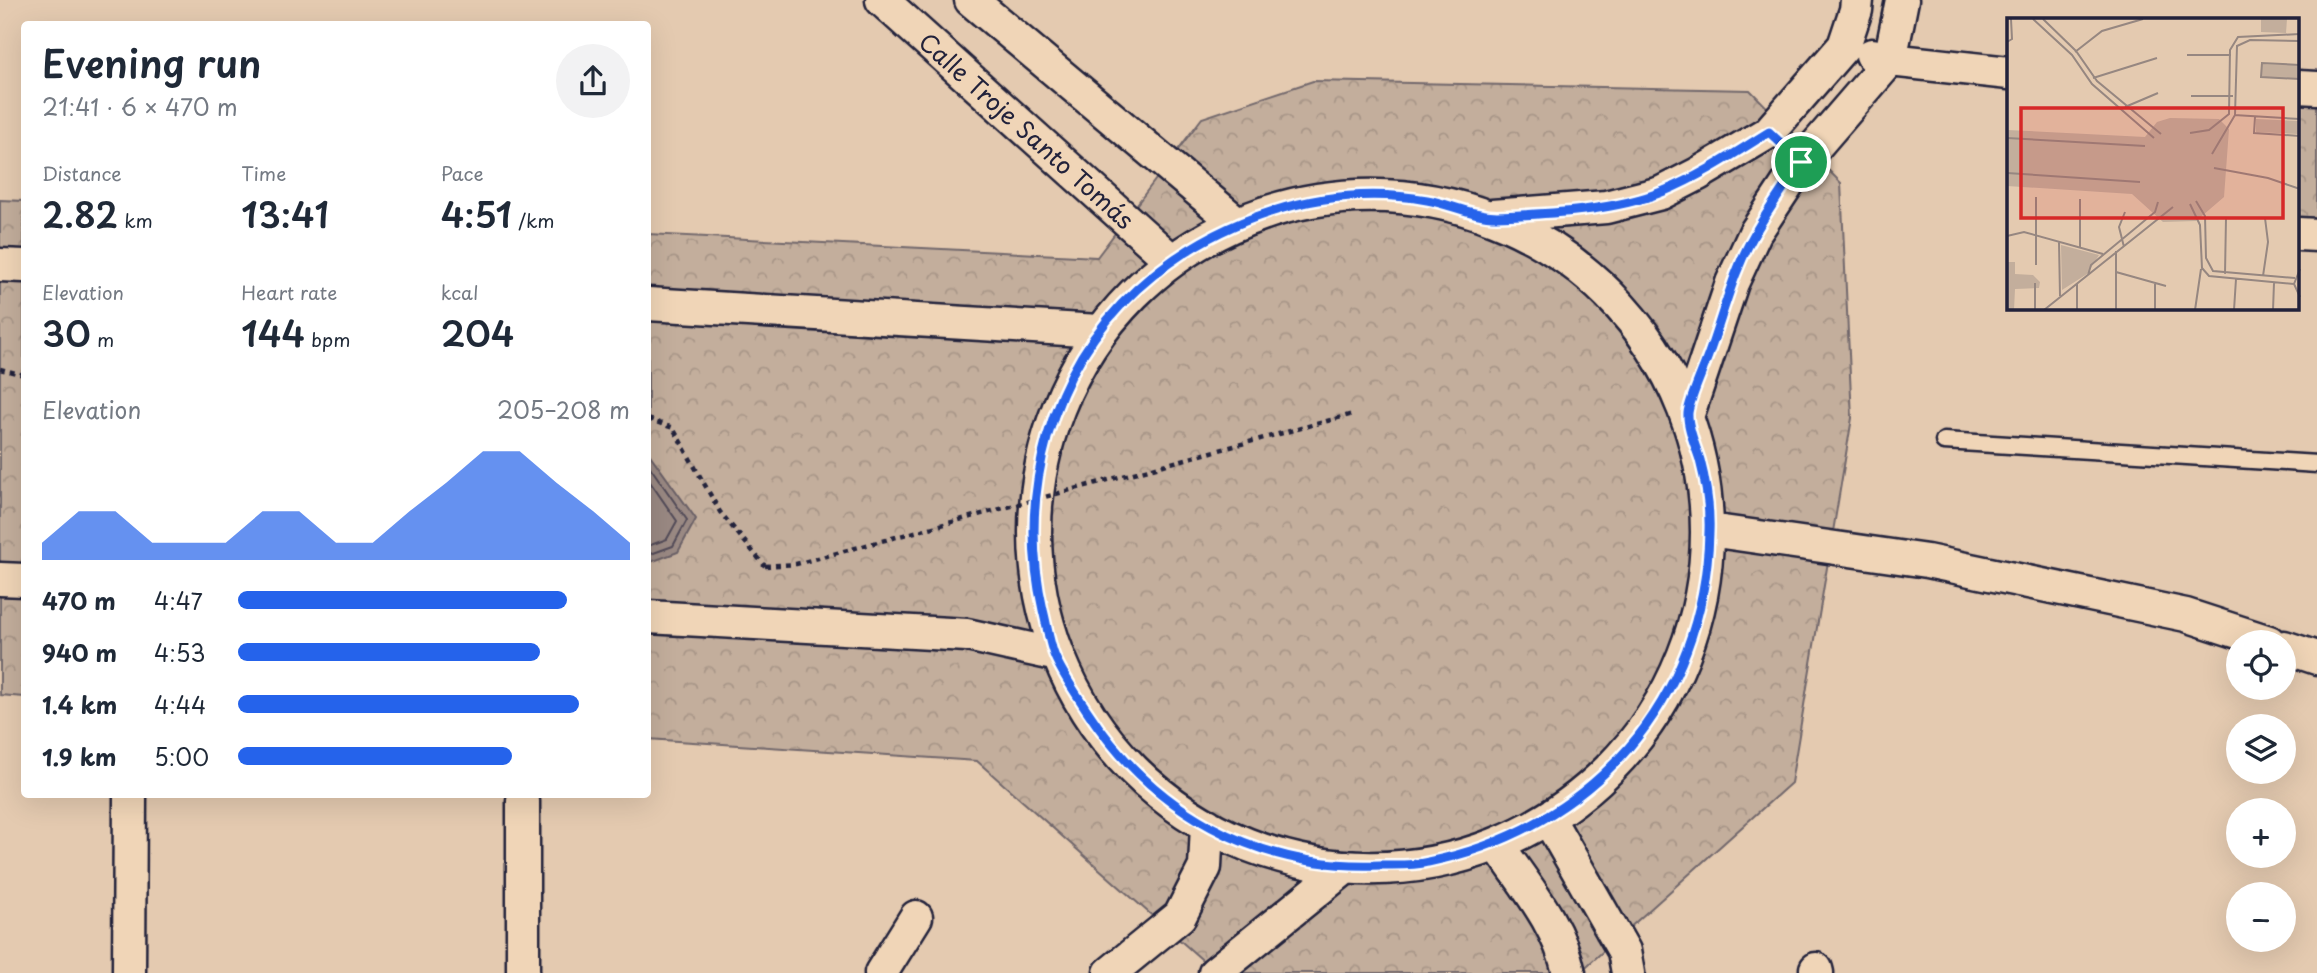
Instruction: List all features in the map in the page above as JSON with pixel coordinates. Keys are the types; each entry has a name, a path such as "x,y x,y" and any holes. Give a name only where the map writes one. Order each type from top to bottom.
{"street":[{"path":"971,0 1237,223"},
{"path":"1488,216 1606,207 1661,193 1698,174 1769,132 1844,47 1857,0"},
{"path":"1688,414 1732,283 1755,233 1801,162 1891,60 1902,0"},
{"name":"Calle Troje Santo Tomás","path":"894,4 1171,260"},
{"path":"1844,47 1891,60 2007,73"},
{"path":"1769,132 1801,162"},
{"path":"1362,196 1427,200 1488,216 1541,241 1588,274 1629,315 1663,362 1688,414 1705,479 1709,530 1702,599 1687,652 1663,701 1631,746 1592,785 1548,818 1497,844 1423,864 1346,867 1298,860 1251,846 1206,825 1153,789 1108,743 1072,689 1053,654 1036,579 1033,526 1038,474 1056,411 1071,376 1099,331 1133,293 1171,260 1237,223 1298,203 1362,196"},
{"path":"0,265 21,266"},
{"path":"651,304 1099,331"},
{"path":"1709,530 1927,561 2186,615 2232,630"},
{"path":"0,579 21,580"},
{"path":"651,617 967,635 1053,654"},
{"path":"2296,651 2317,658"},
{"path":"129,973 130,798"},
{"path":"523,801 523,973"},
{"path":"1548,818 1624,951 1628,973"},
{"path":"1110,973 1180,916 1205,867 1206,825"},
{"path":"1497,844 1549,920 1565,954 1569,973"},
{"path":"1215,973 1346,867"},
{"path":"881,973 916,917"}],"lane":[{"path":"1944,441 2317,464"}],"path":[{"path":"0,369 21,374"},
{"path":"651,420 673,428 720,512 765,566 796,564 1353,414"}],"green space":[{"path":"1313,81 1750,90 1841,183 1852,418 1791,783 1579,973 1217,973 977,761 651,739 651,234 1097,257 1202,118"},
{"path":"2300,99 2317,100 2317,218 2300,217"},
{"path":"0,200 21,201 21,697 0,695"}],"water":[{"path":"651,456 696,519 678,552 651,562"}],"route":[{"path":"1769,132 1801,162 1755,233 1732,283 1688,414 1705,479 1709,530 1702,599 1687,652 1663,701 1631,746 1592,785 1548,818 1497,844 1423,864 1346,867 1298,860 1251,846 1206,825 1153,789 1108,743 1072,689 1053,654 1036,579 1033,526 1038,474 1051,423 1071,376 1099,331 1133,293 1171,260 1237,223 1298,203 1362,196 1427,200 1488,216 1606,207 1661,193 1769,132"}]}
